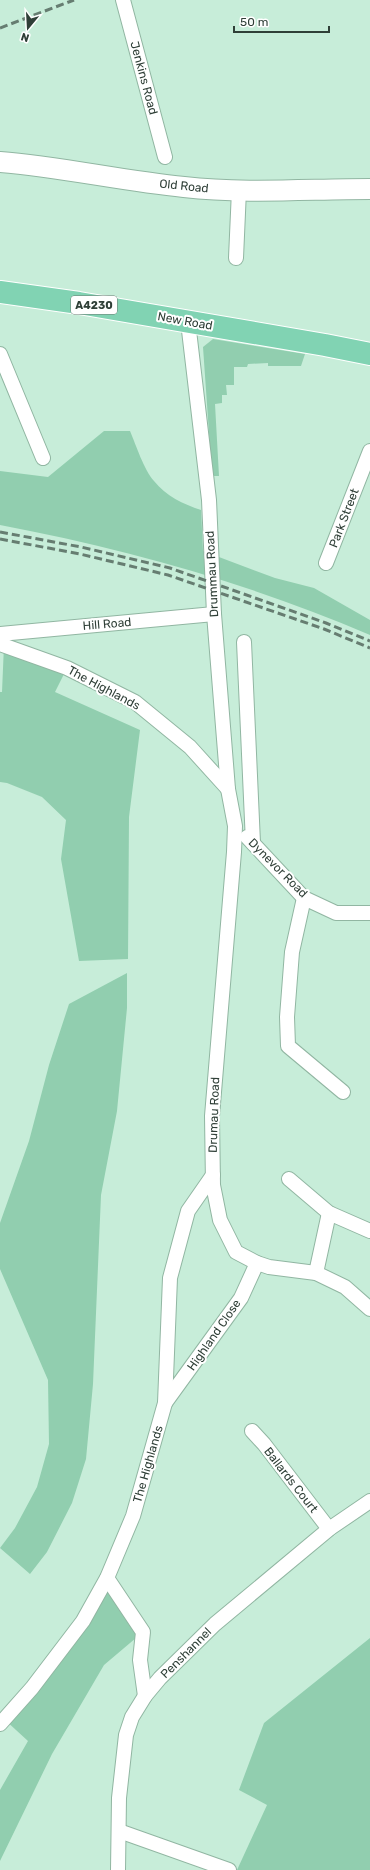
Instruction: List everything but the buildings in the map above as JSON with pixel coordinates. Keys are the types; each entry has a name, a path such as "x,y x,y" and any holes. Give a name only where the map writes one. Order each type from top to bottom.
{"main road":[{"name":"Old Road","path":"0,162 37,165 184,188 238,190 370,189"},
{"name":"New Road","path":"0,292 79,303 370,354"}],"street":[{"name":"Jenkins Road","path":"123,0 165,157"},
{"path":"236,258 238,190"},
{"name":"Drummau Road","path":"188,322 209,500 214,614 228,789 235,826"},
{"path":"0,354 44,458"},
{"name":"Park Street","path":"326,563 370,451"},
{"name":"Hill Road","path":"0,634 214,614"},
{"path":"244,642 253,843"},
{"name":"The Highlands","path":"0,644 67,668 135,702 190,747 228,789"},
{"name":"Dynevor Road","path":"235,826 253,843 304,898 336,913 370,913"},
{"name":"Drumau Road","path":"235,826 212,1116 213,1185 220,1220 236,1252 257,1263 284,1270 316,1273 345,1287 370,1309"},
{"path":"304,898 292,952 287,1017 288,1046 343,1092"},
{"name":"The Highlands","path":"0,1724 32,1688 83,1622 107,1578 134,1516 165,1403 170,1278 188,1211 213,1175"},
{"path":"288,1179 329,1213 370,1231"},
{"path":"316,1273 329,1213"},
{"name":"Highland Close","path":"165,1403 241,1298 257,1263"},
{"name":"Ballards Court","path":"252,1431 264,1444 329,1529"},
{"name":"Penshannel","path":"118,1870 120,1798 126,1735 132,1717 145,1696 160,1678 215,1624 329,1529 370,1501"},
{"path":"107,1578 143,1632 140,1660 145,1696"},
{"path":"119,1831 229,1870"}],"green space":[{"path":"213,339 305,354 301,366 268,366 268,363 248,364 247,367 234,367 234,385 226,385 227,395 222,395 222,403 215,404 219,476 212,476 203,347"},
{"path":"104,431 130,431 140,457 150,476 164,491 175,499 201,510 203,551 275,578 314,588 370,620 370,635 280,600 188,570 95,545 0,525 0,471 48,477"},
{"path":"4,645 67,668 55,692 140,730 129,817 128,959 79,961 61,859 66,820 42,797 7,783 0,782 0,692 2,692"},
{"path":"127,973 127,1008 117,1111 101,1195 93,1384 86,1459 72,1503 47,1552 30,1574 0,1548 15,1528 37,1487 49,1444 48,1380 0,1269 0,1223 29,1141 49,1065 69,1004"},
{"path":"107,1578 143,1632 104,1665 52,1754 0,1861 0,1790 28,1741 4,1719"},
{"path":"370,1638 370,1870 237,1870 267,1805 239,1790 264,1723"}],"railway":[{"path":"0,28 74,0"},
{"path":"0,532 81,547 170,568 326,623 370,641"},
{"path":"0,539 80,554 168,575 324,629 370,648"}]}
